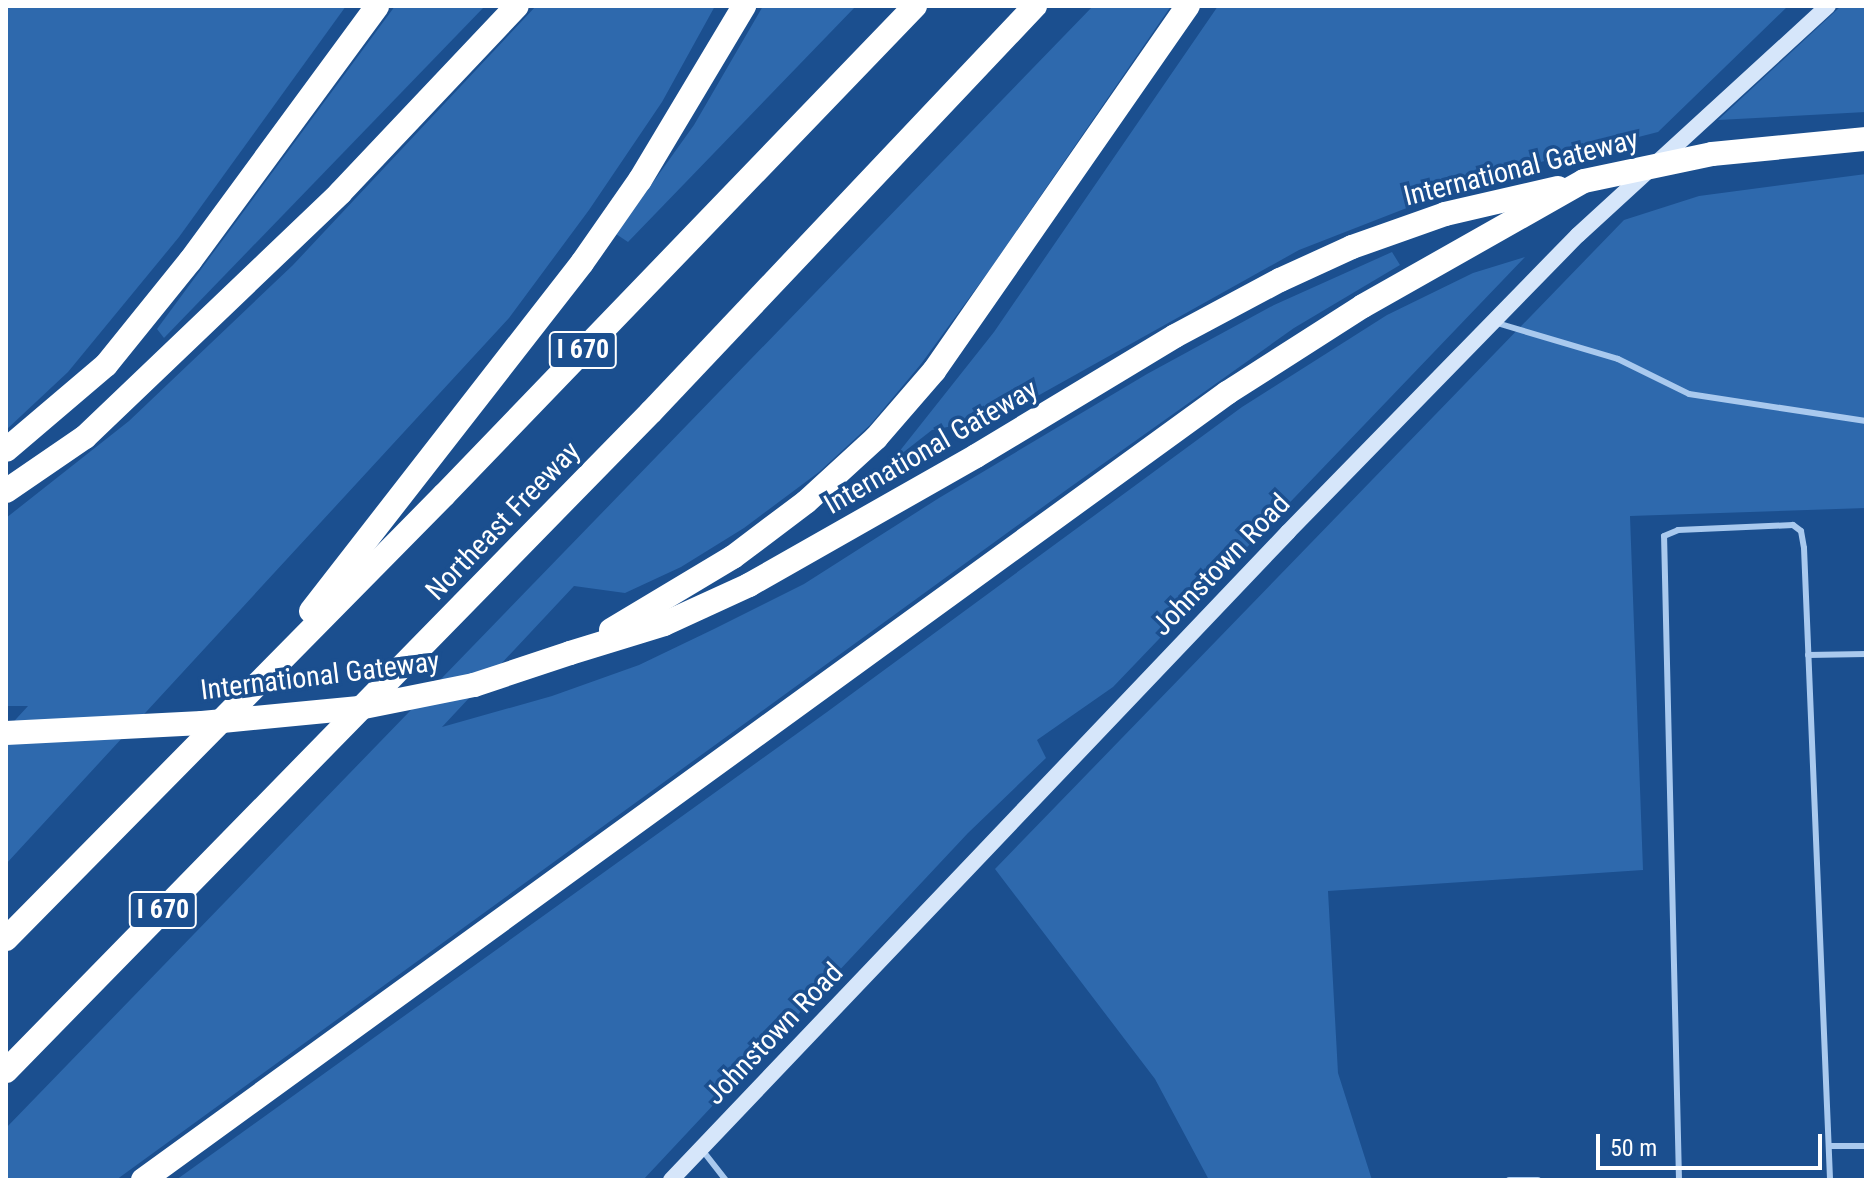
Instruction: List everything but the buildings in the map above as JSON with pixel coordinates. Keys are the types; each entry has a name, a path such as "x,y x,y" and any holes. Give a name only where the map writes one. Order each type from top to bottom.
{"highway":[{"path":"6,450 106,365 190,261 377,6"},
{"path":"6,491 96,427 340,193 517,6"},
{"path":"249,692 582,263 640,180 744,6"},
{"name":"I 670","path":"6,939 915,6"},
{"name":"Northeast Freeway","path":"6,1071 651,412 1035,6"},
{"path":"570,653 733,557 806,502 876,438 934,371 1188,6"},
{"name":"International Gateway","path":"6,733 202,723 359,708 474,685 664,624 749,585 976,456 1175,336 1280,280 1352,247 1445,214 1712,154 1866,139"},
{"path":"143,1180 1227,393 1363,306 1584,181"}],"main road":[{"name":"Johnstown Road","path":"671,1180 1578,235 1828,6"}],"lane":[{"path":"1493,322 1618,359 1689,394 1866,421"},
{"path":"1679,1180 1664,536 1678,530 1793,525 1801,531 1830,1180"},
{"path":"1808,655 1866,654"},
{"path":"1830,1146 1866,1146"},
{"path":"701,1148 726,1180"},
{"path":"1509,1180 1538,1180"}],"shaded area":[{"path":"6,6 346,6 179,237 68,372 6,430"},
{"path":"395,6 485,6 164,338 157,329"},
{"path":"536,6 715,6 662,102 589,210 509,318 6,864 6,730 28,706 6,706 6,518 129,421 293,265"},
{"path":"763,6 856,6 628,242 616,234 694,125"},
{"path":"1093,6 1171,6 991,268 921,364 870,425 819,472 744,528 681,567 625,593 574,586 442,727 552,696 639,665 714,629 804,584 939,498 1147,374 1274,305 1392,252 1400,265 1294,328 1069,488 116,1180 6,1180 6,1128"},
{"path":"1218,6 1788,6 1658,132 1494,174 1299,250 1000,417 932,430 891,462 994,332"},
{"path":"1841,6 1866,6 1866,112 1718,120"},
{"path":"1866,174 1866,508 1630,516 1643,870 1328,891 1338,1073 1372,1180 1209,1180 1155,1079 995,869 1624,220 1699,196"},
{"path":"1525,257 1113,687 1037,740 1046,758 968,833 643,1180 176,1180 827,712 1242,407 1387,315 1473,273"}]}
